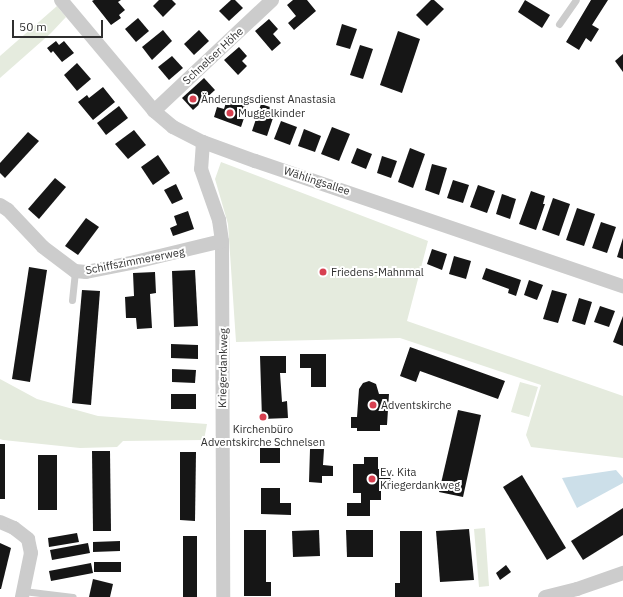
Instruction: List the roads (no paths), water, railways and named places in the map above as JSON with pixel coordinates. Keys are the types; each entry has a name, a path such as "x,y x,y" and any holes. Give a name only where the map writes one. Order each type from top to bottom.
{"street":[{"name":"Wählingsallee","path":"61,0 154,112 173,128 203,142 623,286"},
{"name":"Schnelser Höhe","path":"154,112 272,0"},
{"name":"Kriegerdankweg","path":"203,142 201,169 219,220 222,241 223,597"},
{"name":"Schiffszimmererweg","path":"0,205 8,210 43,247 75,271 86,272 135,262 222,241"},
{"path":"0,522 14,528 28,539 32,553 22,594"},
{"path":"545,597 563,595 623,573"}],"lane":[{"path":"559,24 576,0"},
{"path":"72,300 75,271"},
{"path":"22,594 73,597"}],"water":[{"path":"616,470 623,478 623,483 577,508 562,478"}],"place":[{"name":"Änderungsdienst Anastasia","path":"193,99"},
{"name":"Muggelkinder","path":"230,113"},
{"name":"Friedens-Mahnmal","path":"323,272"},
{"name":"Adventskirche","path":"373,405"},
{"name":"Kirchenbüro Adventskirche Schnelsen","path":"263,417"},
{"name":"Ev. Kita Kriegerdankweg","path":"372,479"}]}
